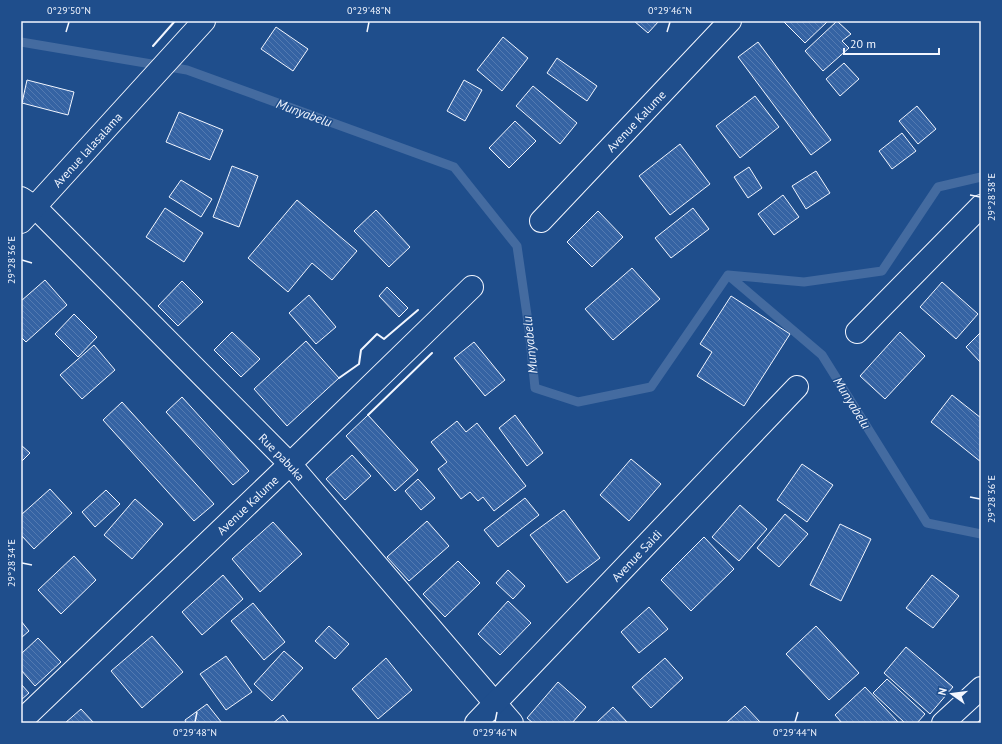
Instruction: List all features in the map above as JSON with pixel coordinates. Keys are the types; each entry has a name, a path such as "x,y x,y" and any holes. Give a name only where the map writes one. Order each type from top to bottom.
{"street":[{"name":"Avenue lalasalama","path":"26,209 204,21"},
{"name":"Avenue Kalume","path":"541,221 730,21"},
{"path":"857,332 981,206"},
{"name":"Rue pabuka","path":"26,209 290,464 512,723"},
{"name":"Avenue Kalume","path":"21,721 472,288"},
{"name":"Avenue Saidi","path":"476,723 796,387"},
{"path":"943,723 981,688"}],"building":[{"path":"634,21 659,21 648,33"},
{"path":"783,21 828,21 805,43"},
{"path":"837,21 851,34 842,41 849,48 823,71 805,51"},
{"path":"276,27 308,49 293,71 261,49"},
{"path":"503,37 528,58 502,91 477,70"},
{"path":"758,42 831,140 811,155 738,57"},
{"path":"557,58 597,86 587,101 547,73"},
{"path":"844,63 859,79 840,96 826,79"},
{"path":"27,80 74,92 68,115 22,103"},
{"path":"464,80 482,90 465,121 447,111"},
{"path":"533,86 577,123 560,144 516,106"},
{"path":"755,96 779,127 740,158 716,126"},
{"path":"917,106 936,129 918,144 899,121"},
{"path":"179,112 223,130 210,160 166,142"},
{"path":"515,121 536,141 509,168 489,148"},
{"path":"902,133 916,151 892,169 879,151"},
{"path":"680,144 710,184 670,215 639,176"},
{"path":"232,166 258,176 239,227 213,217"},
{"path":"749,167 762,188 748,198 734,177"},
{"path":"816,171 830,193 806,209 792,186"},
{"path":"181,180 212,199 201,217 169,197"},
{"path":"783,195 799,217 774,235 758,214"},
{"path":"297,200 357,251 332,280 312,263 288,292 248,258"},
{"path":"165,208 203,233 184,262 146,237"},
{"path":"693,208 709,229 671,258 655,238"},
{"path":"376,210 410,247 389,267 354,231"},
{"path":"598,211 623,237 592,267 567,242"},
{"path":"632,268 660,299 613,340 585,309"},
{"path":"45,280 67,305 26,342 21,337 21,301"},
{"path":"182,281 203,302 178,326 158,306"},
{"path":"942,282 978,314 956,339 920,307"},
{"path":"387,287 408,308 399,317 379,296"},
{"path":"309,295 336,327 316,344 289,313"},
{"path":"731,296 790,334 744,406 697,376 712,352 700,344"},
{"path":"74,314 97,337 78,357 55,334"},
{"path":"232,332 260,359 241,377 214,350"},
{"path":"900,332 925,356 885,399 860,376"},
{"path":"981,332 981,363 966,347"},
{"path":"306,341 339,378 287,426 254,389"},
{"path":"474,342 505,380 485,396 454,358"},
{"path":"94,345 115,370 82,399 60,375"},
{"path":"952,395 981,418 981,462 931,422"},
{"path":"182,397 249,471 233,485 166,412"},
{"path":"122,402 214,504 194,521 103,420"},
{"path":"368,415 418,470 395,491 346,436"},
{"path":"515,415 543,453 527,466 499,428"},
{"path":"457,421 466,432 477,423 526,486 494,511 483,497 478,501 470,492 461,499 438,469 447,462 431,442"},
{"path":"21,445 30,453 21,462"},
{"path":"352,455 371,476 345,500 326,479"},
{"path":"631,459 661,484 629,521 600,495"},
{"path":"802,464 833,485 807,522 777,500"},
{"path":"418,479 435,498 421,510 405,491"},
{"path":"50,489 72,513 34,549 21,535 21,515"},
{"path":"106,490 120,504 95,527 82,512"},
{"path":"525,498 539,515 498,547 484,530"},
{"path":"135,499 163,524 132,559 104,535"},
{"path":"740,505 767,529 739,561 712,537"},
{"path":"564,510 600,558 567,583 530,535"},
{"path":"785,514 808,534 779,567 757,548"},
{"path":"427,521 449,546 409,581 387,557"},
{"path":"273,522 302,554 260,592 232,559"},
{"path":"840,524 871,539 841,601 810,585"},
{"path":"704,537 734,569 691,611 661,580"},
{"path":"74,556 96,580 61,614 38,590"},
{"path":"458,561 480,583 445,617 423,594"},
{"path":"508,570 525,586 513,599 496,583"},
{"path":"223,575 243,599 202,635 182,612"},
{"path":"932,575 959,596 933,628 906,608"},
{"path":"508,601 531,623 500,655 478,634"},
{"path":"253,603 285,642 264,660 231,621"},
{"path":"649,607 668,629 639,653 621,632"},
{"path":"21,621 29,631 21,638"},
{"path":"329,626 349,644 335,659 315,641"},
{"path":"816,626 859,673 829,700 786,654"},
{"path":"152,636 183,672 142,708 111,671"},
{"path":"38,638 61,662 35,686 21,670 21,654"},
{"path":"906,647 953,687 930,714 884,673"},
{"path":"284,651 303,668 272,701 254,684"},
{"path":"226,656 252,692 226,710 200,674"},
{"path":"386,658 412,690 378,719 352,689"},
{"path":"665,658 683,678 651,708 632,687"},
{"path":"887,679 925,714 917,723 905,723 873,693"},
{"path":"558,682 586,707 572,723 533,723 527,718"},
{"path":"21,684 29,693 21,700"},
{"path":"865,687 899,723 842,723 835,715"},
{"path":"207,704 222,723 186,723 185,720"},
{"path":"745,706 761,723 726,723"},
{"path":"613,707 628,723 596,723"},
{"path":"81,709 94,723 65,723"},
{"path":"283,715 289,723 273,723"}],"waterway":[{"name":"Munyabelu","path":"21,42 187,70 454,167 517,246 529,329 535,388 578,402 651,387 728,275 822,355 927,523 981,534"},
{"path":"728,275 804,282 882,271 938,187 981,177"}],"wall":[{"path":"153,46 175,21"},
{"path":"339,378 359,364 361,350 377,334 384,339 418,310"},
{"path":"368,415 432,353"},
{"path":"978,723 981,720"}]}
